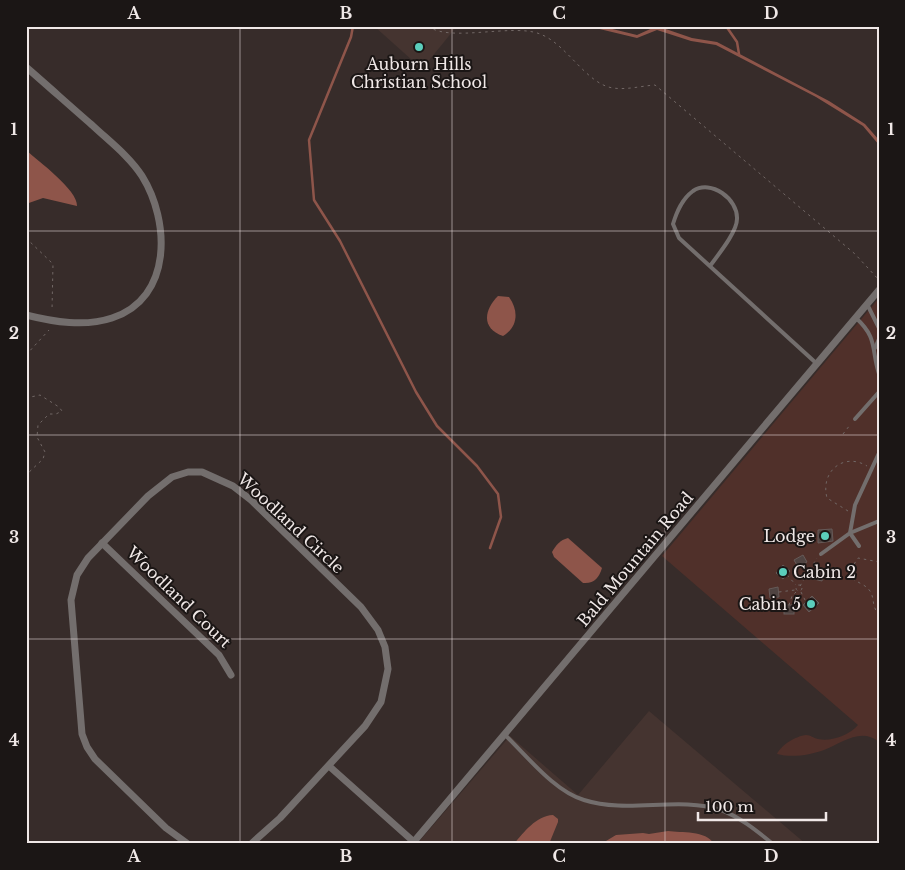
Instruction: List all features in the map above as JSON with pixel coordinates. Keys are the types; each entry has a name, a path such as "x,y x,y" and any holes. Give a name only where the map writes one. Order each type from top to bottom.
{"street":[{"path":"26,67 136,167 155,206 162,250 156,277 149,289 132,307 114,318 77,323 26,315"},
{"name":"Bald Mountain Road","path":"413,843 879,290"},
{"name":"Woodland Circle","path":"188,844 166,828 95,759 87,747 82,734 71,600 73,586 80,570 102,543 159,485 180,474 202,472 233,486 251,500 361,607 378,630 385,647 388,669 387,683 381,702 374,715 329,766 263,835 251,844"},
{"name":"Woodland Court","path":"102,543 219,655 231,676"},
{"path":"329,766 413,843"}],"lane":[{"path":"710,266 721,252 737,220 736,209 731,200 712,188 702,188 694,190 678,209 673,224 679,238 816,363"},
{"path":"867,304 879,328"},
{"path":"856,317 870,334 875,348 879,374"},
{"path":"875,348 879,339"},
{"path":"855,420 879,392"},
{"path":"859,546 850,533 853,514 879,453"},
{"path":"821,554 850,533 879,521"},
{"path":"505,735 560,788 583,800 609,805 682,805 722,810 751,827 773,844"}],"path":[{"path":"428,26 444,32 526,30 541,34 558,44 599,82 611,88 628,89 655,85 855,254 879,280"},
{"path":"26,238 53,264 52,310"},
{"path":"26,355 49,330"},
{"path":"26,398 40,395 62,411 49,414 38,424 37,437 45,452 43,458 26,475"},
{"path":"843,434 855,420"},
{"path":"853,514 827,498 826,480 829,472 834,466 860,462 872,469"},
{"path":"806,602 800,586 813,563 821,554"},
{"path":"879,562 858,558 849,572 852,579 864,585 871,593 872,603 879,614"},
{"path":"802,565 808,574"},
{"path":"787,574 797,586"},
{"path":"808,574 815,574"},
{"path":"789,605 797,586"},
{"path":"779,592 801,591"}],"shaded area":[{"name":"Auburn Hills Christian School","path":"374,26 457,26 422,69"},
{"path":"587,26 600,26 637,35 657,26 692,38 717,42 829,101 865,124 879,140 879,145 863,126 816,97 716,45 691,41 657,30 637,38"},
{"path":"26,150 64,184 76,199 77,206 43,198 26,204"},
{"path":"498,296 509,297 515,313 512,328 503,336 491,328 487,318 493,301"},
{"path":"879,298 879,742 865,736 858,736 813,753 795,756 777,754 785,744 798,737 809,735 816,739 834,739 845,735 858,725 662,556"},
{"path":"568,538 602,568 598,577 593,581 583,583 554,557 552,552 555,547 560,541"},
{"path":"649,711 806,844 417,844 510,736 578,795"},
{"path":"553,815 558,819 558,822 549,844 514,844 536,821"},
{"path":"668,831 699,834 705,836 714,844 601,844 616,835 649,834"}],"building":[{"name":"Lodge","path":"832,529 833,541 818,543 818,530"},
{"path":"803,555 807,562 798,567 794,560"},
{"name":"Cabin 2","path":"783,565 790,571 783,579 776,573"},
{"path":"816,569 825,571 822,581 814,579"},
{"path":"778,587 779,597 770,598 769,589"},
{"name":"Cabin 5","path":"812,596 819,603 809,612 803,605"},
{"path":"784,605 794,605 794,614 784,614"}],"waterway":[{"path":"353,26 351,37 309,140 314,200 340,241 416,392 437,426 477,466 498,494 501,517 490,548"},
{"path":"726,26 737,42 739,54"}],"place":[{"name":"Auburn Hills Christian School","path":"419,47"},
{"name":"Lodge","path":"825,536"},
{"name":"Cabin 2","path":"783,572"},
{"name":"Cabin 5","path":"811,604"}]}
